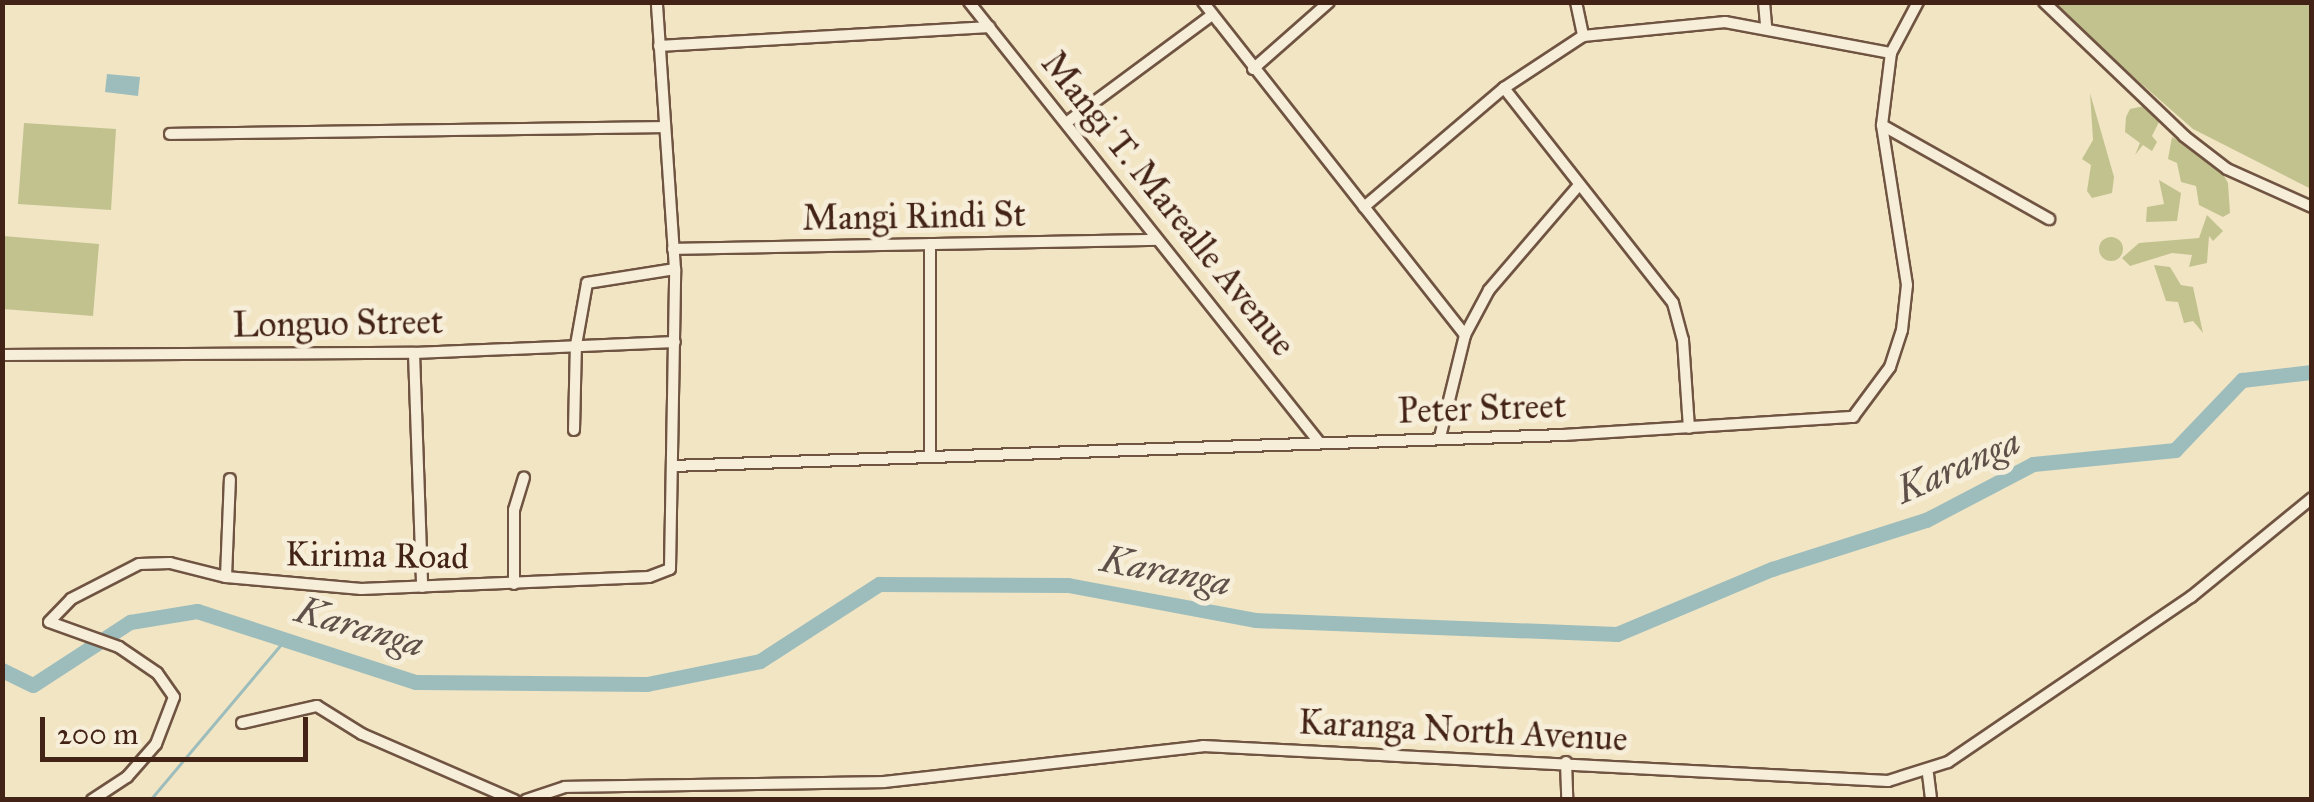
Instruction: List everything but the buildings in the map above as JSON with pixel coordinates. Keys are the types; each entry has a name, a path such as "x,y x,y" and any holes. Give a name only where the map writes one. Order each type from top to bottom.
{"street":[{"path":"657,2 675,269 672,466"},
{"name":"Mangi T. Marealle Avenue","path":"969,2 1156,240 1278,383 1319,442"},
{"path":"1203,2 1464,335"},
{"path":"1253,69 1330,2"},
{"path":"1576,2 1583,36"},
{"path":"1764,2 1766,26"},
{"name":"Peter Street","path":"672,466 1836,423 1870,401 1902,330 1907,285 1882,125 1891,53 1918,2"},
{"path":"2044,2 2184,136 2266,190 2312,207"},
{"path":"1066,123 1212,15"},
{"path":"1364,207 1504,88 1583,36 1677,23 1766,26 1891,53"},
{"path":"659,46 990,27"},
{"path":"1504,88 1673,303 1683,340 1688,428"},
{"path":"1882,125 2049,219"},
{"path":"170,134 663,127"},
{"path":"1440,437 1464,335 1489,290 1578,186"},
{"name":"Mangi Rindi St","path":"673,249 1156,240"},
{"path":"930,244 930,455"},
{"path":"574,430 576,345 582,296 591,280 675,269"},
{"name":"Longuo Street","path":"2,355 414,353 674,342"},
{"path":"414,353 422,587"},
{"name":"Kirima Road","path":"92,800 136,768 175,706 157,673 119,646 57,630 51,615 138,564 170,563 226,577 422,587 666,574 672,466"},
{"path":"514,584 514,510 524,477"},
{"path":"226,577 230,479"},
{"name":"Karanga North Avenue","path":"526,800 565,787 869,783 1203,746 1888,781 1928,774 2191,597 2312,498"},
{"path":"242,723 317,706 362,734 514,800"},
{"path":"1566,762 1567,800"},
{"path":"1928,774 1931,800"}],"green space":[{"path":"2049,3 2311,3 2311,189 2193,129"},
{"path":"2090,93 2114,177 2112,193 2092,198 2087,191 2091,165 2082,159 2093,140"},
{"path":"2144,106 2159,122 2152,136 2157,142 2152,151 2143,145 2135,155 2140,143 2125,132 2126,117 2130,109"},
{"path":"24,123 116,129 111,210 18,204"},
{"path":"2172,137 2215,160 2228,183 2230,213 2223,217 2199,205 2196,186 2181,182 2177,163 2168,159"},
{"path":"2159,180 2181,193 2177,221 2146,222 2147,207 2164,204"},
{"path":"2207,215 2223,231 2213,241 2209,236 2207,263 2189,267 2192,255 2172,253 2130,266 2122,258 2139,243 2199,238"},
{"path":"3,236 99,244 93,316 3,309"},
{"path":"2111,237 2120,240 2120,258 2111,261 2102,258 2099,249 2102,240"},
{"path":"2154,265 2170,267 2181,285 2193,287 2203,333 2193,321 2184,323 2178,302 2166,301"}],"water":[{"path":"107,74 140,77 138,96 105,92"}],"waterway":[{"name":"Karanga","path":"2,670 33,685 130,622 197,611 416,682 647,684 760,661 879,584 1068,585 1255,620 1617,634 1772,569 1926,520 2033,464 2175,450 2242,380 2312,372"},
{"path":"150,800 282,643"}]}
